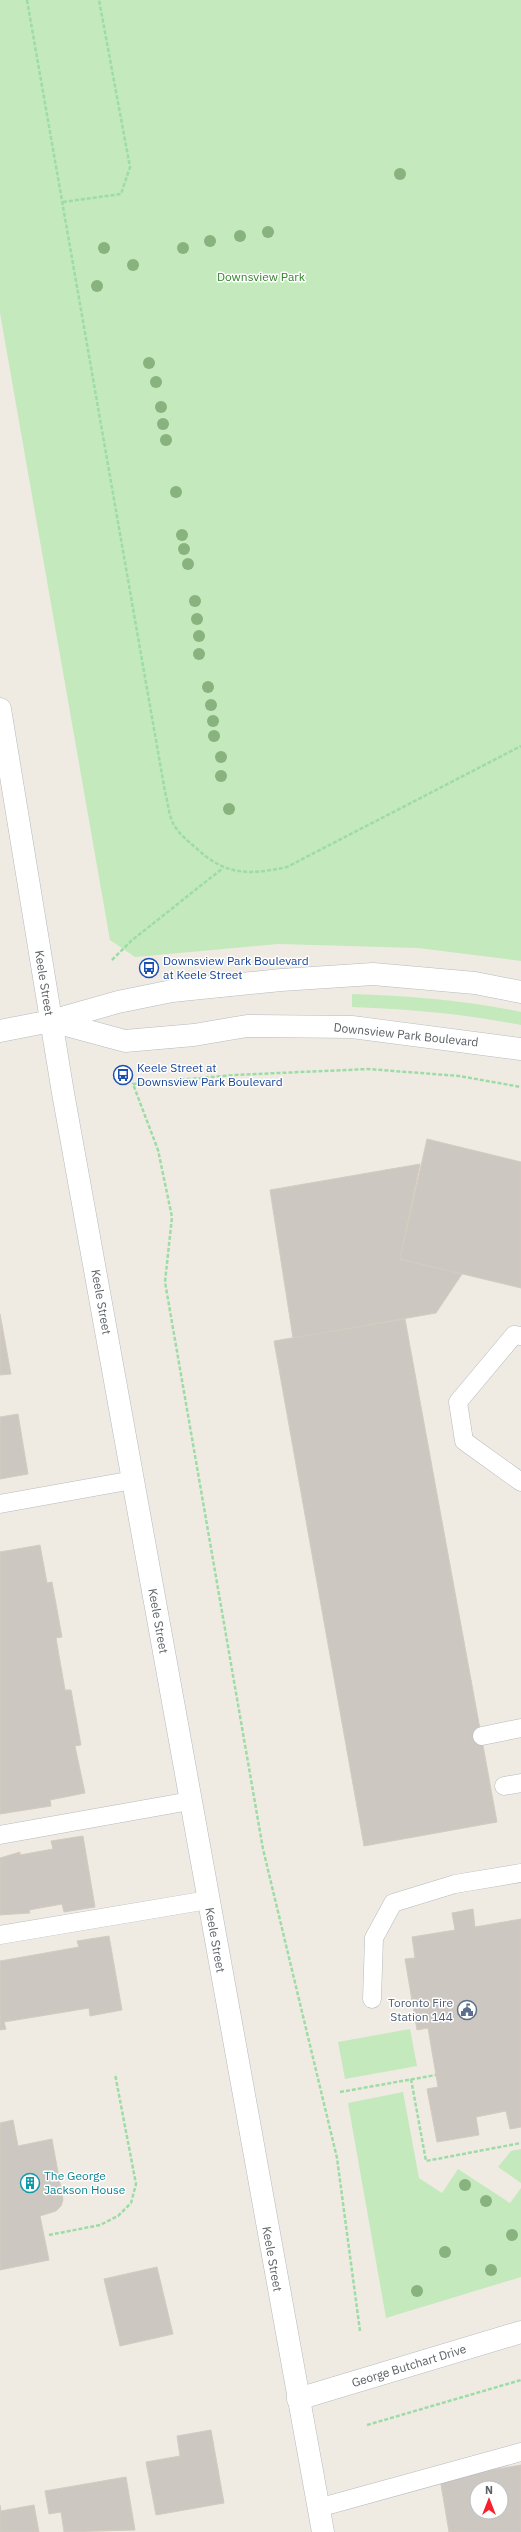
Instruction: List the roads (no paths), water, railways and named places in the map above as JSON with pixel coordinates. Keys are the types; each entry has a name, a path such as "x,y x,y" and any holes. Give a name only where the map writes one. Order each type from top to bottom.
{"main road":[{"name":"Keele Street","path":"0,712 51,1021 132,1480 323,2532"},
{"path":"0,1030 51,1021 118,1002 172,991 281,980 373,974 475,983 521,992"},
{"name":"Downsview Park Boulevard","path":"51,1021 125,1041 194,1035 247,1026 352,1027 521,1049"},
{"name":"George Butchart Drive","path":"298,2399 521,2332"}],"lane":[{"path":"521,1336 514,1335 458,1402 464,1441 521,1482"},
{"path":"0,1504 132,1480"},
{"path":"482,1736 521,1728"},
{"path":"0,1835 190,1801"},
{"path":"372,1999 374,1938 393,1903 456,1884 521,1873"},
{"path":"0,1935 208,1900"},
{"path":"318,2508 521,2452"}],"place":[{"name":"Downsview Park Boulevard at Keele Street","path":"149,968"},
{"name":"Keele Street at Downsview Park Boulevard","path":"123,1075"},
{"name":"Toronto Fire Station 144","path":"467,2010"},
{"name":"The George Jackson House","path":"30,2183"}],"park label":[{"name":"Downsview Park","path":"261,277"}]}
